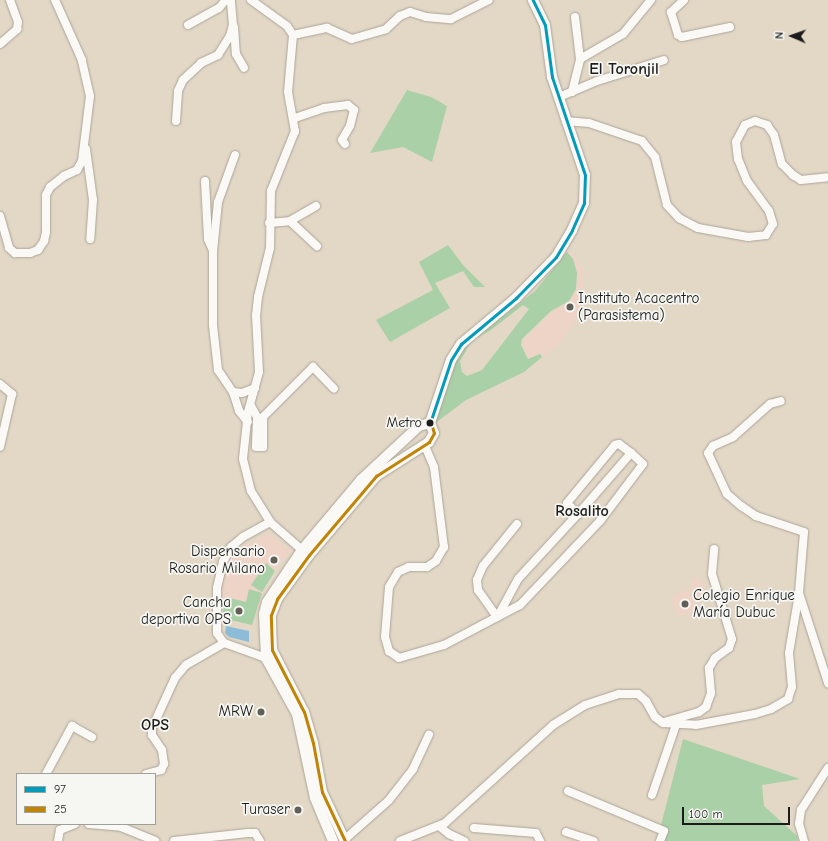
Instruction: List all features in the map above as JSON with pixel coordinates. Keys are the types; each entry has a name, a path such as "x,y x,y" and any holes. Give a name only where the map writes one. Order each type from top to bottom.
{"street":[{"path":"0,44 17,29 18,22 10,0"},
{"path":"0,216 8,248 15,253 30,253 38,250 44,241 46,232 46,195 50,187 64,176 77,170 85,144 90,96 82,60 55,0"},
{"path":"188,24 219,8 226,0"},
{"path":"231,0 236,54 244,68"},
{"path":"252,0 287,26 293,35 288,92 294,118 293,136 270,191 270,248 258,297 256,316 260,355 243,459 245,474 251,491 270,522 302,550"},
{"path":"293,35 327,28 352,39 386,29 400,16 410,12 426,17 451,19 489,0"},
{"path":"429,734 413,769 389,800 344,841 322,792 304,712 272,650 271,616 277,599 309,555 376,476 427,444 434,433 430,423 450,360 461,344 537,278 556,257 580,215 584,204 586,175 552,77 545,25 533,0"},
{"path":"580,59 624,34 650,0"},
{"path":"684,0 671,12 678,35 682,37 730,27"},
{"path":"572,92 580,59 575,17"},
{"path":"176,121 178,91 183,80 200,63 218,55 230,36 233,25"},
{"path":"559,98 572,92 664,60"},
{"path":"294,118 324,108 348,104 354,110 350,126 342,140 345,144"},
{"path":"566,121 589,123 642,142 655,157 667,205 679,218 698,228 748,237 766,235 773,224 769,210 747,181 738,159 736,142 745,125 755,121 767,125 774,135 782,164 793,176 801,180 828,177"},
{"path":"85,144 93,200 90,239"},
{"path":"235,155 218,202 213,251 215,350 218,370 233,392 239,411 248,422"},
{"path":"205,181 208,239 213,251"},
{"path":"269,223 290,221 316,206"},
{"path":"290,221 317,246"},
{"path":"251,406 257,418 256,448 263,447 263,417 313,367 334,389"},
{"path":"0,384 12,394 0,447"},
{"path":"233,392 242,393 255,388"},
{"path":"400,841 439,826 553,725 585,706 619,694 638,694 646,701 655,717 663,722 676,725 735,720 780,705 788,699 792,687 789,653 799,593 804,532 756,516 741,506 727,494 708,453 713,446 733,437 770,404 781,401"},
{"path":"333,841 315,798 296,714 266,658 264,614 268,602 302,550 361,480 415,430 423,424 430,423"},
{"path":"415,430 414,436 418,443 427,444"},
{"path":"427,444 434,467 444,547 436,561 427,567 409,567 398,572 390,587 384,637 389,651 399,658 414,655 444,645 526,600 600,521 643,464 619,444 615,445 567,503 578,514"},
{"path":"497,617 518,579 578,514 631,453"},
{"path":"266,658 224,644 217,633 216,588 223,562 237,542 270,522"},
{"path":"497,617 478,590 477,580 483,566 517,524"},
{"path":"663,722 699,712 706,707 711,693 709,668 714,658 729,648 732,640 712,574 714,549"},
{"path":"799,593 828,683"},
{"path":"150,773 161,770 164,764 162,750 152,735 152,728 175,678 186,665 224,644"},
{"path":"652,795 676,725"},
{"path":"47,773 72,726 92,737"},
{"path":"804,841 799,824 801,810 828,768"},
{"path":"568,791 664,831 660,841"},
{"path":"58,839 60,830 72,825"},
{"path":"100,825 121,827 155,841"},
{"path":"439,826 448,834 464,841"},
{"path":"474,828 536,833 540,841"},
{"path":"566,832 594,841"},
{"path":"174,841 248,833 256,834 260,841"}],"shaded area":[{"name":"Instituto Acacentro (Parasistema)","path":"569,249 583,269 583,294 576,318 566,335 554,348 543,356 540,352 529,358 522,344 524,339 552,312 569,301 577,289 578,272"},
{"name":"Dispensario Rosario Milano","path":"267,534 292,551 275,569 248,546"},
{"path":"246,543 276,571 265,588 258,610 254,609 254,606 225,599 223,604 219,594 222,574 234,551"},
{"path":"699,576 706,593 696,597 689,582"},
{"name":"Colegio Enrique María Dubuc","path":"689,589 698,609 680,617 671,597"}],"green space":[{"path":"407,90 431,97 447,106 432,162 403,147 370,153"},
{"path":"448,245 463,265 485,287 474,287 463,271 435,283 450,308 390,342 376,320 433,290 419,262"},
{"path":"567,252 573,259 577,273 576,289 569,301 551,311 522,339 521,345 528,359 540,354 542,357 524,372 466,400 434,424 455,359 471,342 460,361 462,372 467,376 482,370 529,309 523,305 491,330 474,339 535,291"},
{"path":"266,563 275,571 262,592 251,585"},
{"name":"Cancha deportiva OPS","path":"249,589 262,593 252,625 222,618 226,597 246,602"},
{"path":"683,739 800,779 762,785 764,806 797,836 798,841 657,841"}],"water":[{"path":"226,626 249,631 249,642 229,637 225,633"}],"transit line":[{"name":"97","path":"430,423 451,360 461,344 516,298 556,257 572,230 584,203 585,175 552,77 545,25 533,0"},
{"name":"25","path":"345,841 322,792 313,743 304,712 272,650 271,615 277,599 309,555 376,476 429,442 434,433 431,423"}],"place":[{"name":"Instituto Acacentro (Parasistema)","path":"570,307"},
{"name":"Metro","path":"430,423"},
{"name":"Dispensario Rosario Milano","path":"274,560"},
{"name":"Colegio Enrique María Dubuc","path":"685,604"},
{"name":"Cancha deportiva OPS","path":"239,611"},
{"name":"MRW","path":"261,712"},
{"name":"Turaser","path":"298,810"}],"district":[{"name":"El Toronjil","path":"624,69"},
{"name":"Rosalito","path":"582,511"},
{"name":"OPS","path":"155,725"}]}
